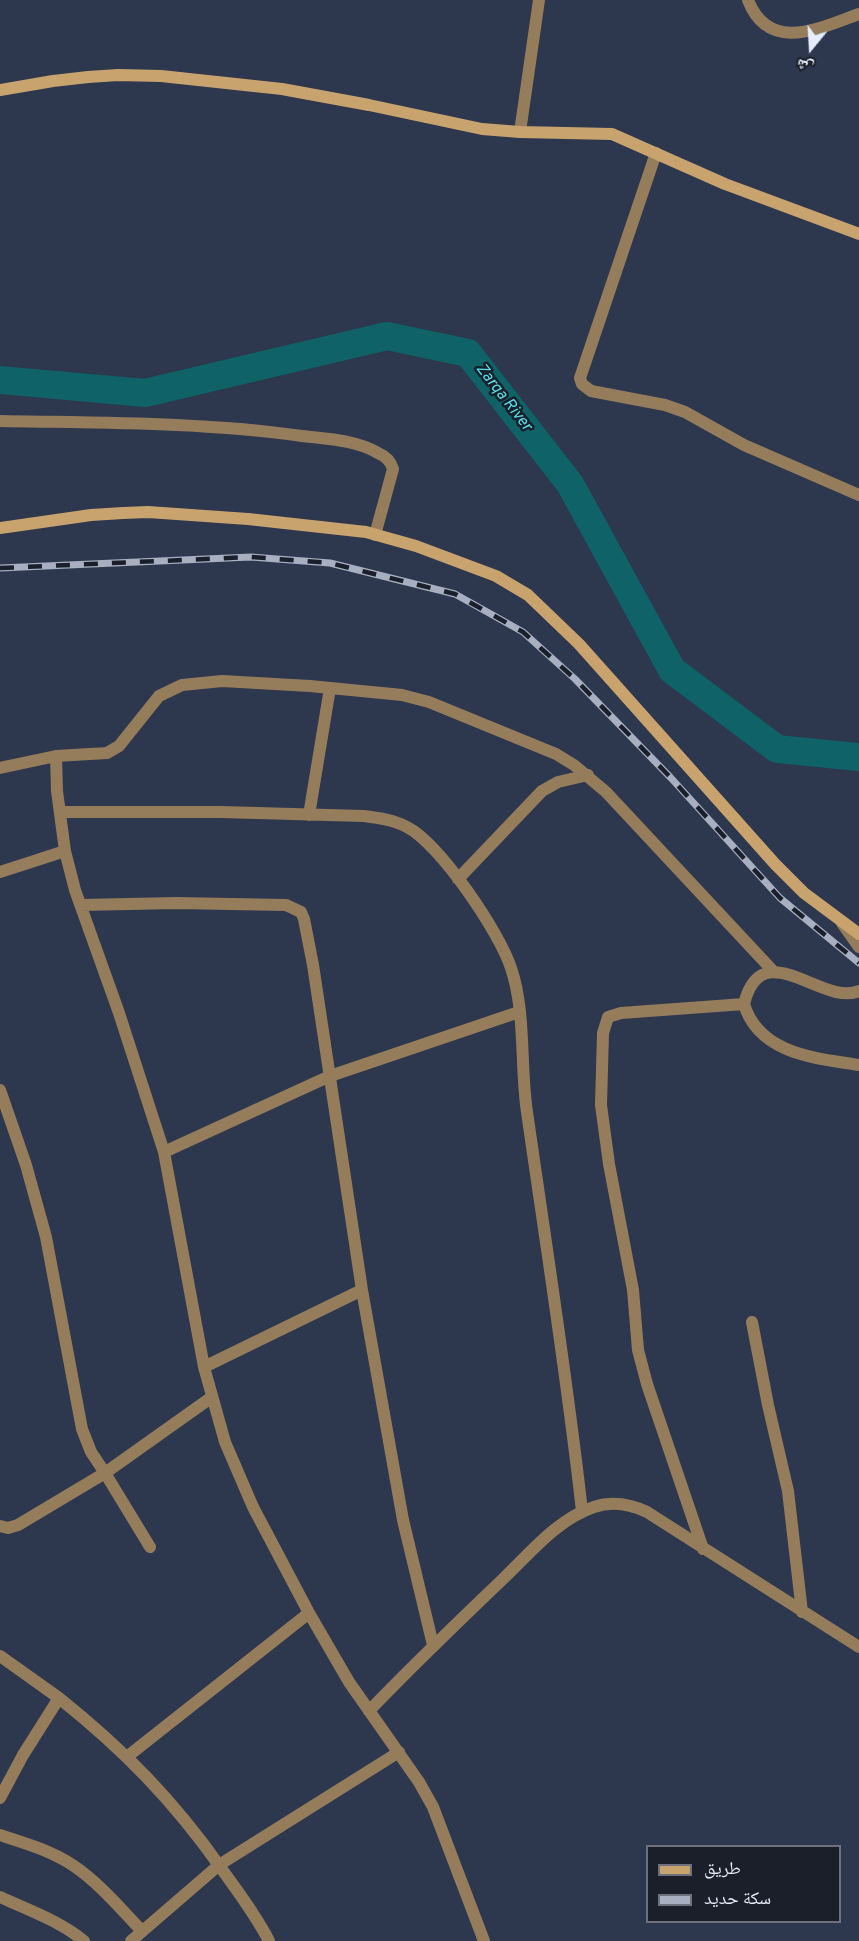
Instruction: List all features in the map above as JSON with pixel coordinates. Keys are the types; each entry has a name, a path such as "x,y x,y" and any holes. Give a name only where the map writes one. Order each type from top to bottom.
{"street":[{"path":"520,132 539,0"},
{"path":"748,0 753,12 766,26 780,32 812,31 859,14"},
{"path":"0,90 88,77 161,76 282,89 482,129 604,133 623,138 725,184 859,234"},
{"path":"656,153 580,378 582,384 591,391 664,405 685,412 744,445 859,495"},
{"path":"0,421 187,424 251,429 333,440 365,447 379,453 393,469 375,535"},
{"path":"0,528 91,515 148,512 248,519 375,535 416,546 504,580 528,595 606,674 775,864 804,893 859,934"},
{"path":"0,768 56,756 107,753 125,739 159,696 182,684 222,681 330,688 402,695 429,702 556,754 588,775 774,972"},
{"path":"309,815 330,688"},
{"path":"56,756 64,851 164,1152 204,1367 225,1442 244,1488 309,1613 349,1682 399,1752 433,1807 484,1941"},
{"path":"458,879 542,791 558,782 588,775"},
{"path":"60,812 220,812 384,819 409,828 430,846 458,879 505,952 515,981 526,1108 554,1289 582,1511"},
{"path":"0,872 64,851"},
{"path":"81,905 275,904 286,905 301,912 313,965 362,1290 403,1520 433,1645"},
{"path":"840,920 859,947"},
{"path":"859,992 845,994 831,991 784,972 774,972 756,981 748,991 744,1004 752,1024 768,1040 809,1057 859,1065"},
{"path":"703,1549 647,1384 638,1350 633,1290 601,1105 603,1033 608,1017 621,1013 744,1004"},
{"path":"164,1152 330,1076 519,1012"},
{"path":"0,1090 26,1165 46,1237 82,1429 91,1452 150,1547"},
{"path":"204,1367 362,1290"},
{"path":"752,1322 788,1491 802,1612"},
{"path":"0,1526 8,1528 26,1520 105,1473 212,1397"},
{"path":"369,1711 433,1645 554,1530 582,1511 607,1504 633,1506 647,1512 859,1647"},
{"path":"128,1756 309,1613"},
{"path":"0,1656 59,1698 128,1756 202,1839 253,1912 269,1941"},
{"path":"0,1798 59,1698"},
{"path":"131,1941 219,1865 399,1752"},
{"path":"0,1835 43,1850 72,1865 100,1888 142,1931"},
{"path":"0,1897 40,1915 76,1934 84,1941"}],"waterway":[{"name":"Zarqa River","path":"0,380 145,393 387,336 468,353 570,484 672,670 777,749 859,757"}],"railway":[{"path":"0,568 251,557 330,563 455,594 523,632 575,679 671,778 780,898 859,963"}]}
